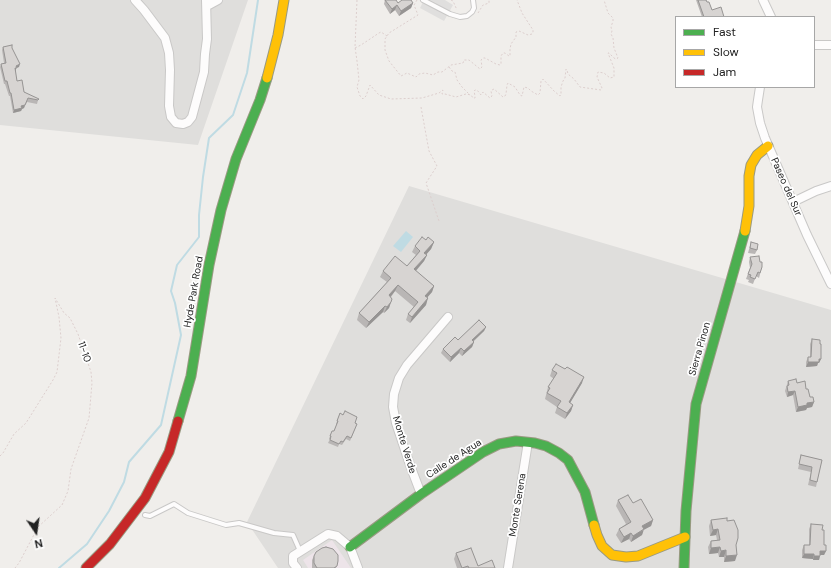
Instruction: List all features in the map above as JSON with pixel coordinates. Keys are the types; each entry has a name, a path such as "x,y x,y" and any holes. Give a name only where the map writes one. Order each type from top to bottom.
{"street":[{"path":"136,0 165,38 169,53 169,106 171,117 176,123 182,124 188,122 192,117 204,72 207,39 206,3 218,0"},
{"name":"Hyde Park Road","path":"86,568 110,544 145,498 169,452 191,376 208,265 221,210 236,160 260,100 270,67 276,45 284,0"},
{"path":"763,0 771,16"},
{"path":"815,45 831,45"},
{"name":"Paseo del Sur","path":"760,88 758,115 762,130 831,284"},
{"name":"Sierra Pinon","path":"684,568 686,504 696,404 744,235 749,206 749,176 751,165 757,155 768,146"},
{"path":"793,202 816,191 831,186"},
{"name":"Monte Verde","path":"421,494 398,430 393,407 394,394 399,378 407,365 448,317"},
{"name":"Calle de Agua","path":"350,547 421,494 476,456 494,446 511,442 541,444 551,448 568,460 585,492 596,535 602,546 612,555 626,557 638,556 685,537"},
{"name":"Monte Serena","path":"508,568 528,442"},
{"path":"297,568 293,563 294,556 328,534 337,536 350,547 358,568"}],"lane":[{"path":"423,0 455,16 463,17 470,14 474,8 473,0"},
{"path":"146,515 150,516 174,504 188,513 226,525 239,523 274,533 293,535 300,551"}],"path":[{"path":"357,0 355,48 359,80 357,87 360,96 363,99 366,96 370,85 379,95 391,99 422,98 439,93 443,90 442,94 456,97 466,94 471,95"},
{"path":"417,0 414,5 418,15 389,33 385,39 385,50 389,61 401,76 407,73 416,77 419,74 425,73 433,75 438,72 442,72 454,64 461,64 464,60 469,60 480,69 482,68 481,60 483,58 487,58 500,65 501,56 503,53 510,56 511,44 516,37 516,32 519,31 528,35 532,34 533,32 522,13 517,0"},
{"path":"451,0 460,14 470,14"},
{"path":"477,15 483,5 489,3 489,0"},
{"path":"449,67 455,72 457,80 462,87 473,98 475,98 475,90 478,90 481,95 483,92 490,98 492,96 491,91 494,89 502,96 505,96 508,83 522,96 524,87 539,95 541,81 543,79 560,96 566,69 568,74 580,87 602,90 597,77 598,72 604,73 610,78 614,78 614,68 608,53 614,58 618,58 611,34 613,18 608,13 604,0"},
{"path":"355,48 381,32 387,36"},
{"path":"422,107 429,151 437,166 426,183 439,221"},
{"name":"11-10","path":"0,456 14,434 26,423 54,380 57,372 61,338 55,298 64,313 70,318 78,334 91,372 92,383 89,418 71,469 68,491 62,505 38,527 15,568"}],"shaded area":[{"path":"0,0 248,0 198,145 0,125"},
{"path":"424,0 445,0 453,5 444,21 420,8"},
{"path":"409,186 831,310 831,568 278,568 247,522"},
{"path":"332,540 351,568 308,568 303,560"}],"water":[{"path":"406,231 413,237 401,252 393,246"}],"building":[{"path":"385,0 396,0 398,3 402,0 411,0 413,3 401,11 397,5 392,9"},
{"path":"698,0 706,0 709,2 712,10 721,7 724,16 704,16"},
{"path":"12,45 20,64 16,66 17,68 15,68 17,81 22,80 24,92 39,99 28,98 25,105 21,106 22,108 14,110 11,93 7,81 5,81 1,64 6,63 3,47"},
{"path":"422,237 426,240 428,237 434,242 424,253 427,255 414,269 434,286 425,296 428,298 412,317 408,314 418,302 398,285 389,295 392,299 391,302 369,322 359,313 391,278 383,271 395,256 407,266 420,251 415,246"},
{"path":"751,242 758,244 757,250 750,248"},
{"path":"759,256 760,262 762,262 762,267 760,273 758,272 755,279 750,277 751,275 748,274 752,264 750,257"},
{"path":"479,320 486,327 472,340 474,342 464,351 461,348 451,357 443,349 455,337 458,340"},
{"path":"812,339 820,340 821,359 819,359 819,362 808,362 808,357 811,357"},
{"path":"556,364 565,369 567,367 584,377 569,402 573,405 567,413 557,407 561,401 547,393 550,388 548,387 557,373 552,370"},
{"path":"796,379 797,383 805,381 806,389 808,389 810,397 813,397 814,402 798,407 795,391 788,392 787,386 789,385 788,381"},
{"path":"345,411 357,417 355,423 357,424 351,438 347,436 343,442 341,441 339,444 330,440 330,436 332,431 334,431 340,413 343,415"},
{"path":"801,455 822,460 817,482 810,480 812,467 799,464"},
{"path":"628,495 633,503 641,499 653,520 642,526 644,529 633,536 631,533 624,537 619,529 631,522 618,500"},
{"path":"727,518 727,521 734,520 738,530 736,545 737,555 726,556 726,550 721,551 720,547 711,548 711,541 720,540 718,529 713,530 711,520"},
{"path":"811,524 823,525 822,530 824,530 824,545 826,545 826,551 820,551 820,556 814,556 814,554 804,554 804,545 810,545"},
{"path":"326,547 333,549 338,555 337,566 334,568 317,568 314,563 314,556 316,552"},
{"path":"471,548 478,566 492,560 495,568 469,568 468,566 462,568 456,553"}],"waterway":[{"path":"59,568 87,544 109,511 124,482 129,462 161,425 181,335 175,303 171,291 177,265 199,237 199,215 209,138 233,115 247,73 258,0"}],"traffic: fast":[{"path":"178,421 191,376 209,265 221,210 236,159 260,100 267,78"},
{"path":"684,568 686,511 696,404 745,231"},
{"path":"350,547 421,494 483,452 499,444 516,441 546,446 568,460 585,492 594,525"}],"traffic: slow":[{"path":"267,78 278,35 284,0"},
{"path":"745,231 749,206 749,176 751,165 757,155 768,146"},
{"path":"594,525 602,546 612,555 626,557 638,556 685,537"}],"traffic: jam":[{"path":"86,568 110,544 145,498 169,452 178,421"}]}
